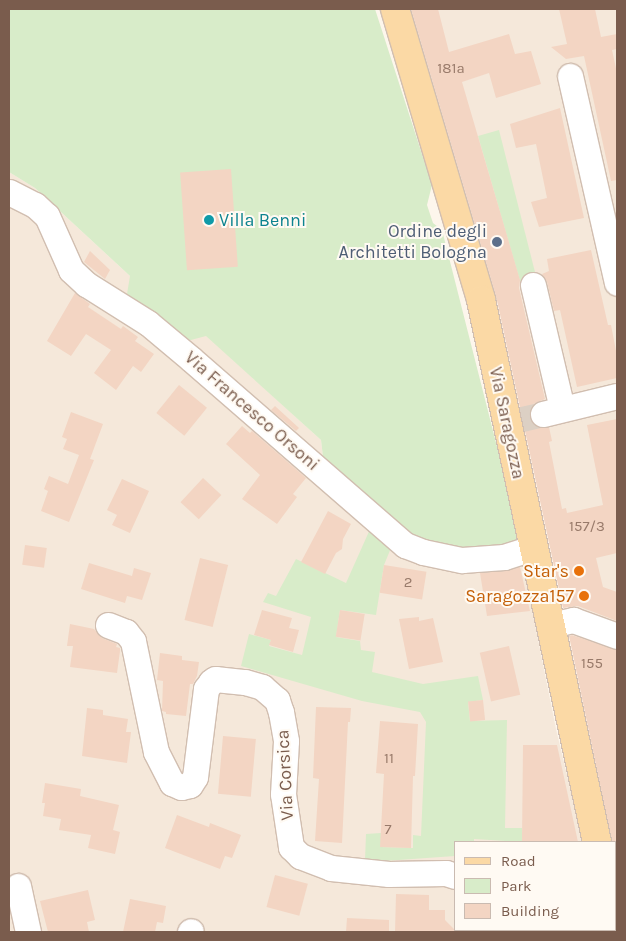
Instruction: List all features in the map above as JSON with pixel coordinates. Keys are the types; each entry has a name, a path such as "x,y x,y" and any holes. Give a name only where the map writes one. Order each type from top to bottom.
{"main road":[{"name":"Via Saragozza","path":"395,9 481,300 513,421 532,548 597,841"}],"street":[{"path":"570,76 617,283"},
{"name":"Via Francesco Orsoni","path":"9,192 35,205 47,216 71,270 86,284 155,329 405,545 424,552 462,560 504,557 532,548"},
{"path":"533,285 552,412 617,396"},
{"path":"550,625 572,620 617,636"},
{"name":"Via Corsica","path":"108,625 126,632 133,642 156,752 172,783 182,787 190,785 195,778 205,697 211,682 215,680 245,682 262,687 277,700 281,712 286,741 283,794 291,848 300,856 331,868 389,874 446,873 454,876"},
{"path":"18,886 28,932"}],"shaded area":[{"path":"415,9 617,9 617,833 557,543 496,288"},
{"path":"9,172 35,188 130,276 206,335 321,440 323,457 332,474 522,560 556,729 583,841 454,841 454,931 605,932 9,932"}],"green space":[{"path":"9,9 375,9 432,185 427,205 433,223 442,230 522,545 487,552 436,548 395,528 323,457 321,440 206,336 187,341 127,294 130,276 35,188 9,172"},
{"path":"499,130 536,276 520,281 478,136"},
{"path":"371,527 393,543 384,565 376,615 340,610 336,637 360,641 361,650 375,652 372,672 423,684 478,676 483,700 468,702 470,721 507,720 505,828 522,828 523,841 474,839 474,841 454,841 454,856 384,861 365,860 366,834 381,833 381,847 413,848 413,835 421,836 426,722 420,712 362,701 241,666 249,634 271,640 269,646 302,655 311,617 263,602 268,593 276,596 296,559 346,583"}],"building":[{"path":"411,9 438,9 449,52 509,34 515,54 531,51 541,84 496,98 489,73 462,82 520,280 519,288 545,399 533,404 529,417 532,424 539,428 549,427 552,441 549,442 562,509 566,508 567,513 603,505 587,425 617,419 617,553 596,558 603,587 617,592 617,621 578,606 563,608 496,296"},
{"path":"559,9 595,9 601,37 617,34 617,49 612,50 617,73 617,180 611,181 584,56 566,59 551,47 567,44"},
{"path":"560,108 584,218 539,227 531,202 547,198 536,144 516,148 510,124"},
{"name":"Villa Benni","path":"231,169 238,267 187,270 180,173"},
{"path":"591,250 608,325 611,325 617,356 617,378 577,387 560,310 554,311 547,282 542,274 549,271 547,259"},
{"path":"90,251 110,270 105,279 84,262"},
{"path":"75,293 90,304 88,307 121,329 123,326 138,337 135,341 154,354 141,372 133,366 116,390 94,373 111,350 86,334 71,356 47,341"},
{"path":"179,385 207,408 184,436 156,413"},
{"path":"275,406 299,428 296,431 271,410"},
{"path":"71,412 103,424 90,459 94,460 69,522 41,511 48,491 44,489 49,476 68,484 79,455 63,449 67,439 62,437"},
{"path":"242,426 250,433 252,431 306,478 293,494 297,497 277,524 242,499 260,475 226,444"},
{"path":"203,478 221,495 199,519 180,502"},
{"path":"122,479 149,491 130,533 112,525 117,515 107,510"},
{"path":"328,511 351,524 343,539 342,549 336,553 325,574 301,562"},
{"path":"25,545 47,548 44,568 22,565"},
{"path":"200,558 228,565 213,627 185,620"},
{"path":"89,563 132,576 134,568 151,573 142,600 127,596 125,603 81,589"},
{"path":"384,565 426,572 422,599 380,593"},
{"path":"520,567 530,611 487,616 480,573 505,571"},
{"path":"262,610 292,618 289,628 299,630 293,652 269,645 271,640 254,635"},
{"path":"340,610 365,614 360,641 336,637"},
{"path":"419,617 419,621 433,618 443,662 409,669 399,619"},
{"path":"70,624 94,629 102,638 117,644 116,647 120,648 120,651 117,673 70,667 73,646 67,646"},
{"path":"572,635 617,650 617,847 616,841 612,841 569,636"},
{"path":"509,646 520,695 491,701 480,653"},
{"path":"160,653 182,656 182,660 199,662 197,676 193,684 190,684 186,716 166,714 166,712 162,711 163,681 157,680"},
{"path":"483,700 485,720 470,721 468,702"},
{"path":"316,707 351,708 350,722 348,722 342,843 315,841 319,779 313,778"},
{"path":"87,708 103,710 103,715 128,719 126,732 131,732 127,763 82,756"},
{"path":"380,721 418,724 415,776 413,776 411,848 380,847 384,774 376,773"},
{"path":"223,736 256,739 251,797 218,794"},
{"path":"523,745 557,745 578,841 522,841"},
{"path":"45,783 81,789 80,796 119,805 113,830 120,832 115,854 88,848 91,835 59,830 61,819 43,816 45,803 42,803"},
{"path":"177,815 209,827 210,823 241,835 232,858 225,856 220,869 165,848"},
{"path":"275,875 308,884 299,916 266,907"},
{"path":"88,890 95,920 87,922 89,932 48,932 40,901"},
{"path":"396,894 429,895 429,910 445,910 445,920 457,932 395,932"},
{"path":"130,899 166,906 163,923 157,922 155,932 123,932"},
{"path":"347,918 389,920 389,932 346,932"}],"tunnel":[{"path":"518,420 543,414"}],"place":[{"name":"Villa Benni","path":"209,220"},
{"name":"Ordine degli Architetti Bologna","path":"497,242"},
{"name":"Star's","path":"579,571"},
{"name":"Saragozza157","path":"584,596"}]}
